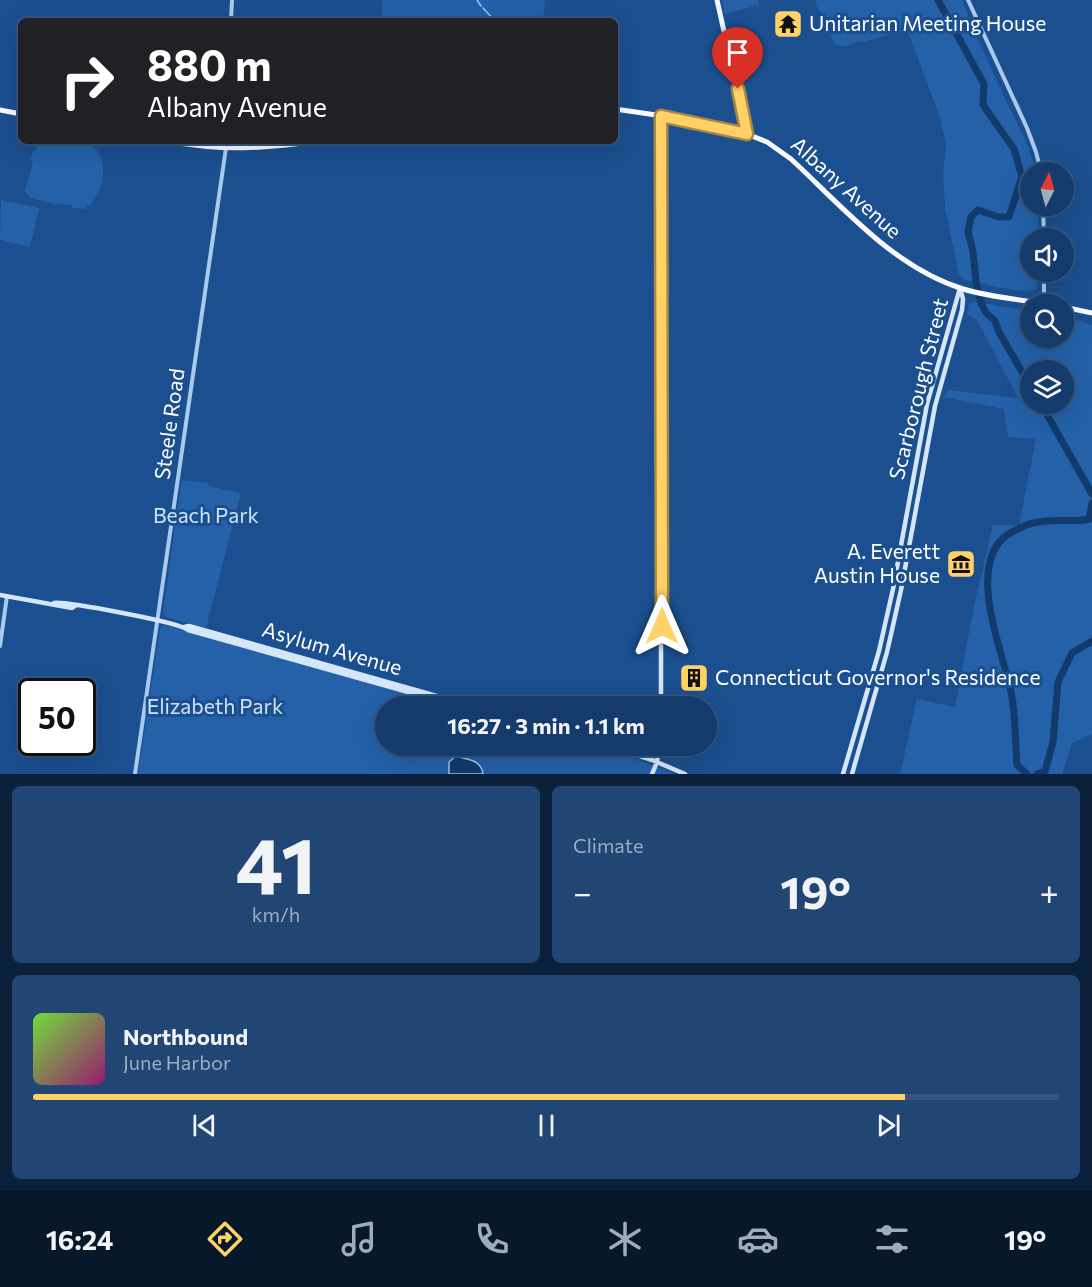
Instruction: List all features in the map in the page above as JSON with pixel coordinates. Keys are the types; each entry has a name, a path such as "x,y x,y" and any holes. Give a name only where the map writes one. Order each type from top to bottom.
{"highway":[{"name":"Albany Avenue","path":"618,109 747,134 767,142 791,159 900,258 960,288 1020,300"},
{"path":"0,110 18,113"},
{"path":"188,144 226,149 270,148 297,144"},
{"path":"1074,310 1092,314"}],"main road":[{"path":"717,0 747,134"},
{"path":"661,116 661,696"},
{"name":"Scarborough Street","path":"843,774 879,651 893,589 927,404 960,288"},
{"name":"Scarborough Street","path":"852,774 887,652 901,590 925,451 961,314 963,300 960,288"},
{"path":"927,404 935,406"},
{"path":"918,448 925,451"},
{"path":"906,520 914,521"},
{"path":"893,589 901,590"},
{"name":"Asylum Avenue","path":"0,595 158,619 188,630 422,696"},
{"name":"Asylum Avenue","path":"184,627 189,626 437,696"},
{"path":"879,651 887,652"},
{"path":"859,724 867,727"},
{"path":"638,756 685,774"},
{"path":"652,774 658,756"}],"street":[{"path":"231,0 231,18"},
{"path":"968,0 1027,128 1038,162"},
{"name":"Steele Road","path":"135,774 227,144"},
{"path":"0,646 7,596"}],"green space":[{"path":"382,0 545,0 543,18 382,18"},
{"path":"722,0 758,0 759,5 725,14"},
{"path":"815,0 962,0 988,62 1027,144 1033,162 1020,162 1020,216 1038,216 1038,228 1020,228 1020,282 1037,282 1037,289 1021,291 1002,288 965,280 959,275 945,207 943,176 946,146 941,120 908,32 892,33 845,46 834,44 823,15 817,8"},
{"path":"36,144 88,144 99,153 102,161 102,181 95,198 86,209 30,198 25,191 33,161 30,159 34,150 38,148 35,147"},
{"path":"1,200 39,208 30,247 0,240"},
{"path":"975,302 1020,309 1020,348 1074,348 1074,319 1092,325 1092,734 1072,743 1062,774 900,774 917,699 955,707 974,606 993,525 1019,525 1036,439 1008,437 1004,409 943,397 948,390 1018,398 977,320 967,315 969,303"},
{"name":"Beach Park","path":"183,480 208,483 208,486 241,493 206,628 166,617 163,613"},
{"name":"Elizabeth Park","path":"164,625 416,696 375,696 375,756 626,756 676,774 138,774 160,628"}],"shaded area":[{"path":"456,756 469,759 479,765 483,774 449,774 449,762"}],"waterway":[{"path":"477,0 481,6"},
{"path":"938,0 984,84 983,105 1014,149 1022,177 1009,217 999,217 978,210 971,217 968,232 981,303 986,313 995,321 1020,369"},
{"path":"483,8 492,18"},
{"path":"1047,414 1092,494"},
{"path":"1027,774 1017,765 1013,701 990,606 988,582 990,561 998,543 1014,531 1029,524 1045,521 1089,519 1092,503"},
{"path":"1037,774 1045,771 1053,742 1058,682 1072,653 1092,641"}],"place":[{"name":"Unitarian Meeting House","path":"788,24"},
{"name":"A. Everett Austin House","path":"961,564"},
{"name":"Connecticut Governor's Residence","path":"694,678"}],"route":[{"path":"662,626 661,116 747,134 738,89"}]}
